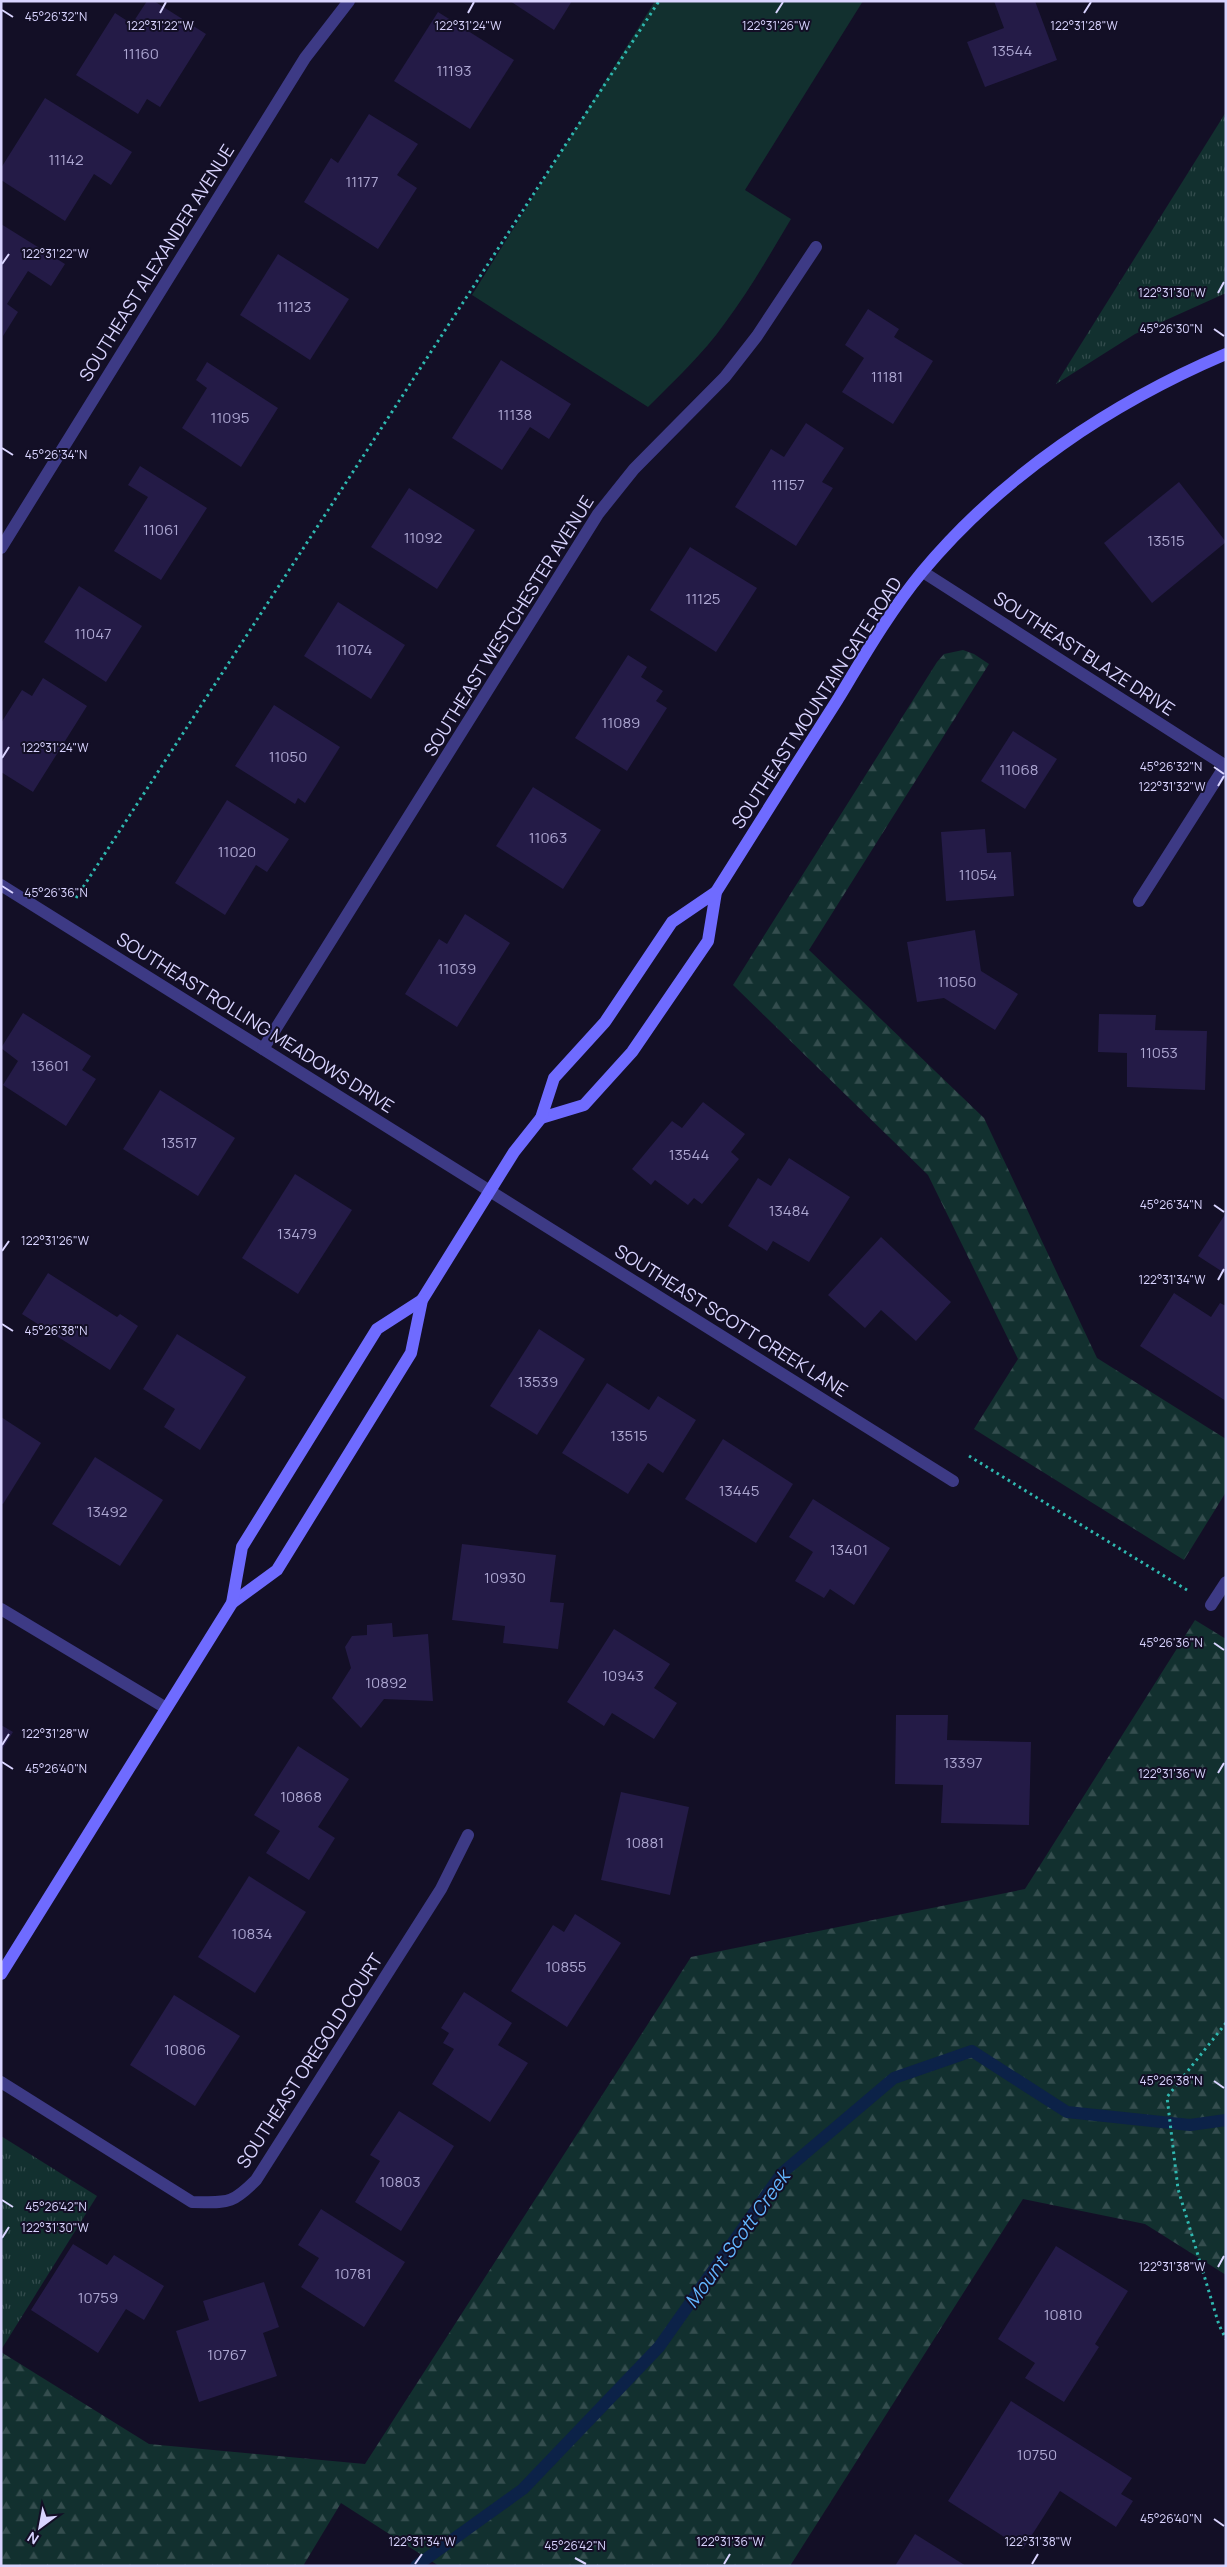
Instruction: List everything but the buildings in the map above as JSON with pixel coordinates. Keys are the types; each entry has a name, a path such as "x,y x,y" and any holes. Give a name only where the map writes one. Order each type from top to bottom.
{"street":[{"name":"SOUTHEAST ALEXANDER AVENUE","path":"1,548 305,58 349,1"},
{"name":"SOUTHEAST WESTCHESTER AVENUE","path":"263,1049 598,514 634,469 725,377 757,336 816,247"},
{"name":"SOUTHEAST MOUNTAIN GATE ROAD","path":"541,1118 584,1105 632,1052 708,941 716,892 877,636 922,572 996,496 1059,447 1141,394 1184,372 1226,354"},
{"name":"SOUTHEAST BLAZE DRIVE","path":"922,572 1226,766"},
{"path":"1139,900 1226,766"},
{"name":"SOUTHEAST ROLLING MEADOWS DRIVE","path":"1,885 490,1190"},
{"name":"SOUTHEAST MOUNTAIN GATE ROAD","path":"1,1974 232,1603 277,1570 411,1353 422,1300 514,1152 541,1118 554,1078 605,1022 672,922 716,892"},
{"name":"SOUTHEAST SCOTT CREEK LANE","path":"490,1190 953,1481"},
{"name":"SOUTHEAST MOUNTAIN GATE ROAD","path":"232,1603 242,1547 377,1329 422,1300"},
{"path":"1211,1604 1226,1582"},
{"path":"1,1609 166,1708"},
{"name":"SOUTHEAST OREGOLD COURT","path":"1,2082 192,2202 228,2202 241,2194 256,2180 441,1889 468,1835"}],"path":[{"path":"60,922 659,1"},
{"path":"969,1456 1211,1604"},
{"path":"1226,2022 1167,2097 1178,2188 1219,2325 1226,2339"}],"green space":[{"path":"655,1 863,1 745,190 791,219 751,285 716,334 648,407 472,295"},
{"path":"1226,112 1226,293 1135,334 1056,384"},
{"path":"963,650 974,654 989,664 809,950 984,1118 1097,1358 1226,1439 1226,1492 1184,1560 974,1429 1018,1359 928,1175 733,985 937,662 944,654"},
{"path":"1195,1620 1226,1639 1226,2275 1145,2224 1023,2199 790,2566 439,2566 341,2503 303,2566 1,2566 1,2352 149,2444 365,2464 691,1957 1025,1889"},
{"path":"1,2136 97,2196 1,2350"}],"waterway":[{"name":"Mount Scott Creek","path":"416,2566 523,2489 659,2347 782,2173 894,2078 972,2051 1067,2112 1190,2125 1226,2120"}]}
